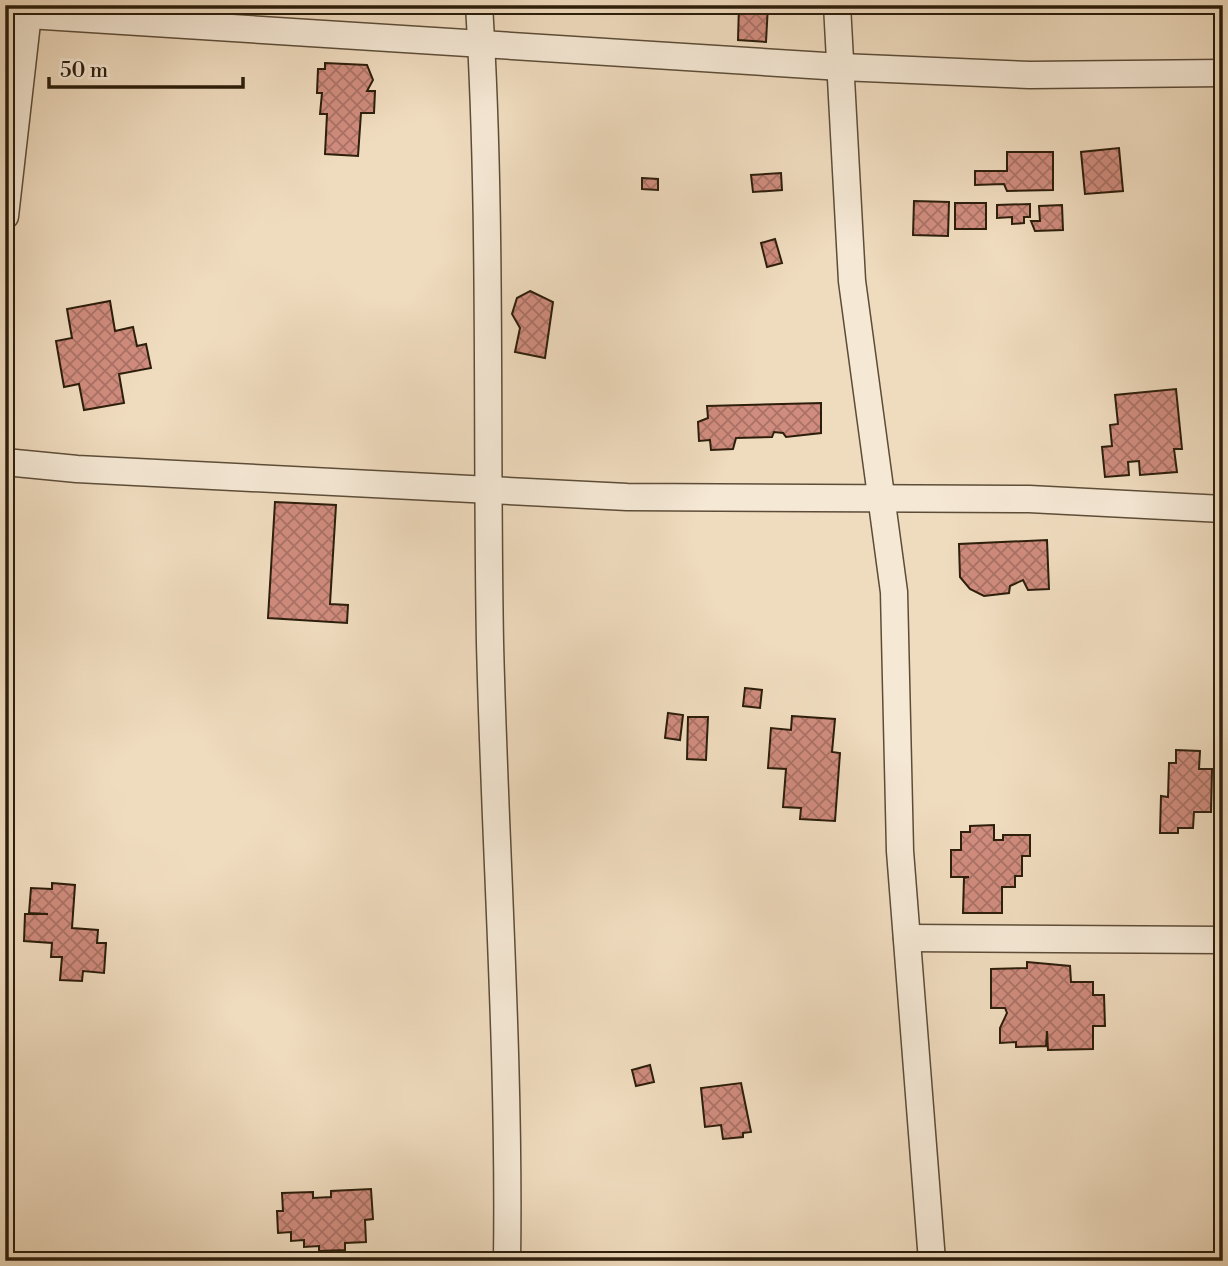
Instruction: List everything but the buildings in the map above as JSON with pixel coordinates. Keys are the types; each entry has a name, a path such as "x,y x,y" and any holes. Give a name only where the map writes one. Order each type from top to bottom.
{"street":[{"path":"479,5 487,156 487,488 503,970 507,1261"},
{"path":"837,5 852,281 894,592 900,851 932,1261"},
{"path":"5,216 28,10 482,44 841,67 1030,75 1223,73"},
{"path":"5,462 91,469 627,497 1029,499 1223,509"},
{"path":"907,938 1223,940"}]}
